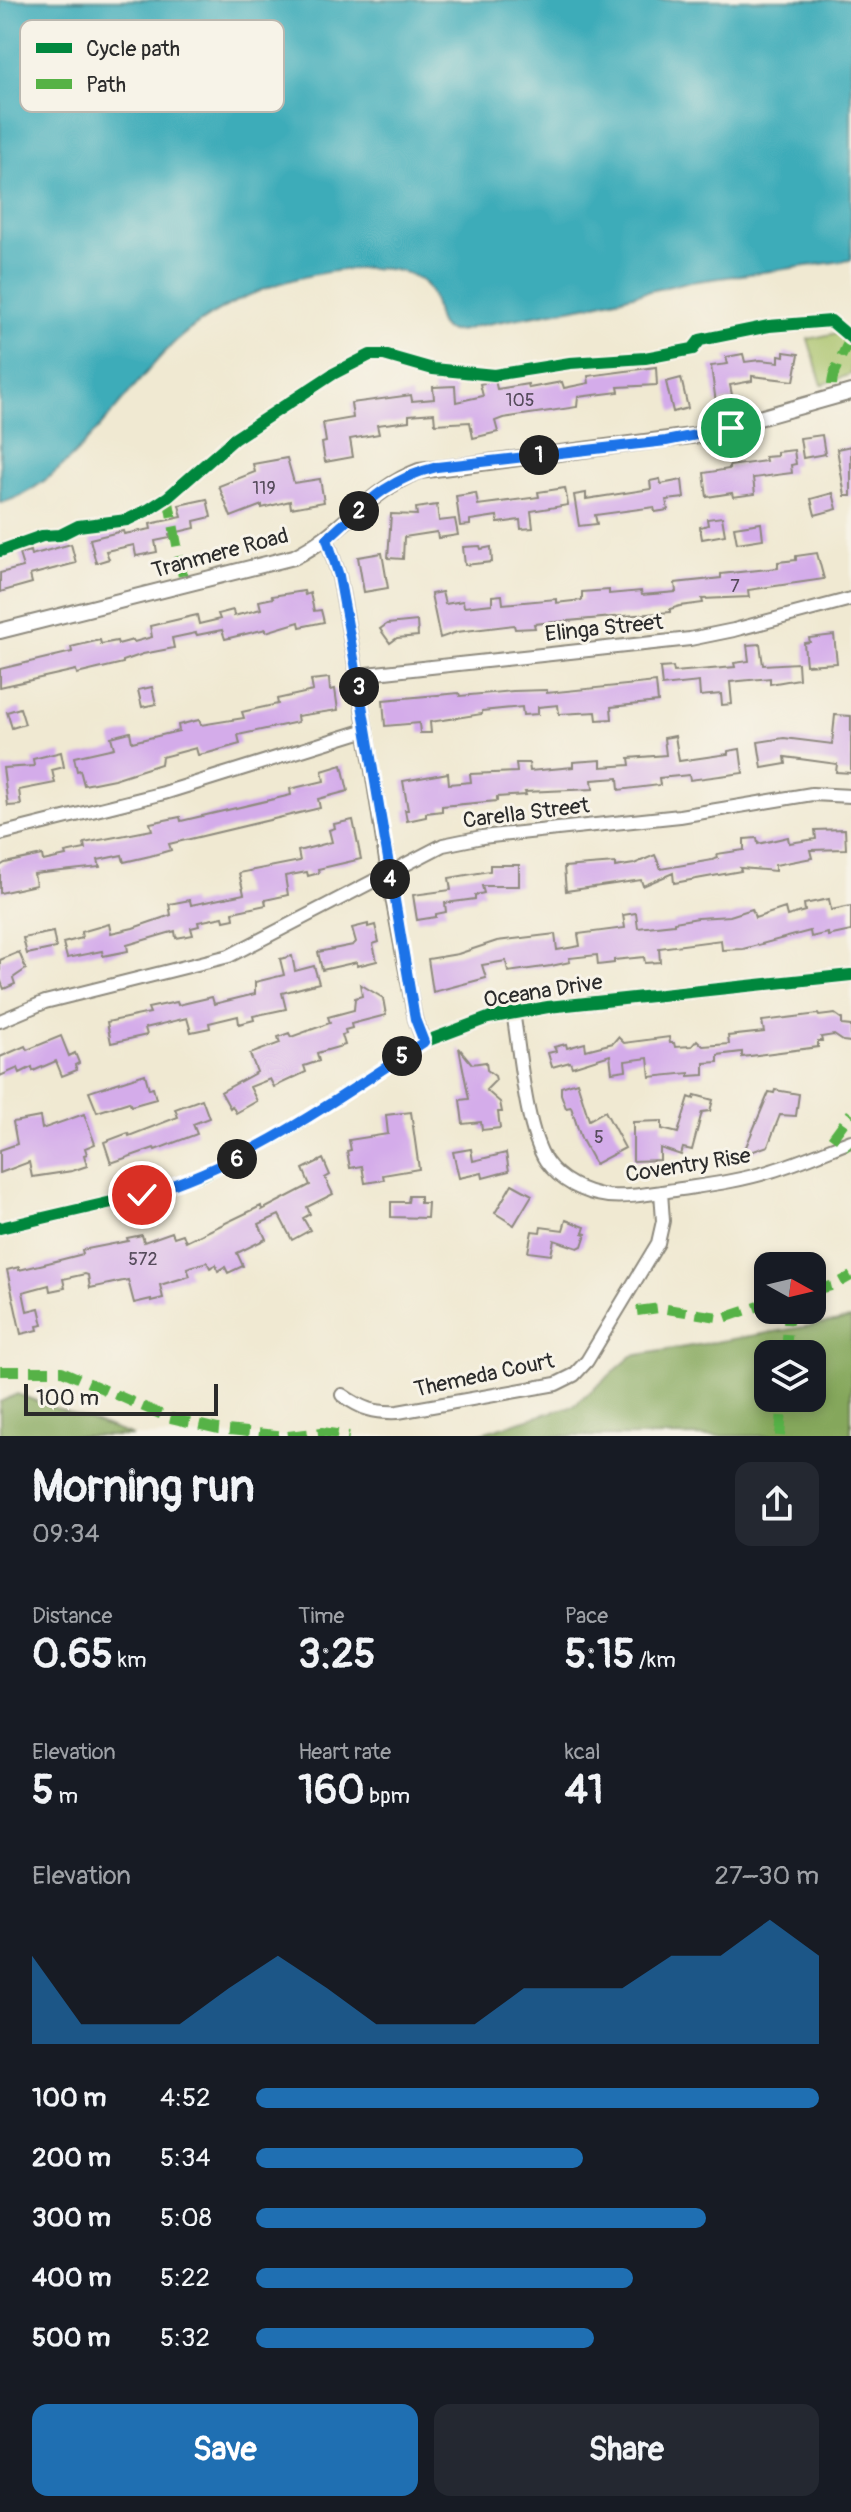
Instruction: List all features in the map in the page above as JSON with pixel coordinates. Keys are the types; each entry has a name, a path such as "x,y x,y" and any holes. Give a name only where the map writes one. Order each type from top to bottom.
{"street":[{"name":"Tranmere Road","path":"0,631 294,557 327,539 383,489 419,471 699,435 851,392"},
{"path":"327,539 339,576 415,1019 424,1042"},
{"name":"Elinga Street","path":"357,675 690,639 851,599"},
{"path":"0,834 164,793 366,730"},
{"name":"Carella Street","path":"0,1021 58,998 229,956 443,845 482,837 680,816 812,794 851,796"},
{"name":"Oceana Drive","path":"0,1228 142,1195 204,1174 284,1133 424,1042 465,1025 513,1012 851,975"},
{"name":"Coventry Rise","path":"513,1012 532,1126 547,1163 568,1182 592,1193 610,1196 661,1192 717,1183 772,1171 851,1141"},
{"name":"Themeda Court","path":"342,1395 364,1410 398,1412 544,1387 574,1375 587,1361 658,1243 663,1221 661,1192"}],"green space":[{"path":"851,330 851,374 822,385 808,339"},
{"path":"851,1319 851,1436 472,1436 575,1405 632,1356"},
{"path":"17,1394 133,1436 0,1436 0,1402"}],"water":[{"path":"0,0 851,0 851,260 683,283 458,331 447,330 441,325 426,285 401,272 366,268 293,280 238,301 188,331 158,360 72,457 25,494 0,503"}],"building":[{"path":"784,352 799,354 794,381 752,376 752,381 730,385 733,400 716,403 711,366 728,364 726,357 743,354 745,362 779,362 779,355 784,356"},
{"path":"656,367 657,385 618,387 619,392 578,397 577,407 503,418 495,421 498,432 473,438 470,422 435,424 434,413 409,415 409,421 377,425 379,434 350,439 353,457 325,462 323,423 353,418 351,403 411,395 412,401 434,399 433,387 455,386 456,402 483,396 480,384 495,380 497,389 528,384 529,388 562,382 564,388 589,383 588,376"},
{"path":"681,378 688,408 673,412 666,382"},
{"path":"822,435 825,454 803,458 800,438"},
{"path":"851,446 851,496 845,496 837,449"},
{"path":"794,450 796,464 791,465 792,473 753,478 755,494 733,497 732,493 707,497 704,473 766,461 765,457 777,456 777,452"},
{"path":"287,458 294,483 320,479 324,502 291,508 290,501 262,508 262,505 231,517 219,486 255,472 253,464"},
{"path":"660,479 661,484 682,480 684,498 666,500 668,510 655,512 654,507 595,515 597,524 579,526 574,495 586,493 586,499 651,489 650,481"},
{"path":"565,488 568,505 531,511 533,528 521,529 520,520 498,523 497,516 470,520 470,525 460,526 456,496 476,493 478,505 539,497 538,492"},
{"path":"833,493 837,509 815,515 811,499"},
{"path":"207,499 211,517 194,521 195,528 155,541 157,552 136,556 134,545 106,551 109,559 96,563 90,539 123,531 124,534 151,529 150,524 182,517 179,505"},
{"path":"437,505 439,521 455,519 458,535 438,538 437,532 404,537 403,559 388,558 391,514 417,515 416,508"},
{"path":"722,517 725,535 702,539 700,527 708,525 707,519"},
{"path":"761,523 763,539 737,543 734,527"},
{"path":"71,544 76,563 30,575 32,583 0,592 0,573 23,567 19,554 30,551 31,555"},
{"path":"480,546 481,549 491,547 492,562 465,565 463,547"},
{"path":"382,553 388,588 364,592 358,557"},
{"path":"817,553 824,579 748,590 749,597 702,599 703,603 680,606 670,609 670,612 534,624 535,628 515,629 514,625 457,632 440,638 431,594 442,592 445,604 463,601 464,607 492,604 492,596 502,595 503,604 582,600 582,592 609,590 609,594 641,591 642,595 676,592 675,583 778,568 778,562"},
{"path":"304,591 305,595 310,593 314,611 321,610 324,622 300,627 299,622 225,639 222,630 196,633 172,638 174,648 143,654 123,663 0,687 0,669 72,652 71,647 100,640 101,644 134,642 152,637 150,626 197,615 199,624 220,619 218,614 233,610 234,616 261,609 259,601 272,596"},
{"path":"417,621 418,636 397,638 390,643 380,629 387,624"},
{"path":"834,635 837,663 806,665 804,643 810,642 809,638"},
{"path":"760,644 763,665 798,663 799,679 770,684 770,678 730,682 732,704 722,705 721,694 700,696 699,682 662,686 660,668 673,667 674,672 735,667 734,663 749,661 747,645"},
{"path":"329,678 330,690 335,689 338,710 297,716 298,722 238,735 240,744 208,753 198,755 196,748 162,757 161,764 114,779 84,785 80,770 77,771 74,757 114,748 111,737 130,732 132,742 179,731 178,725 199,720 201,725 244,718 242,712 278,704 277,699 313,691 311,680"},
{"path":"656,682 658,702 611,707 612,719 597,720 596,712 559,714 558,705 538,707 538,714 523,715 522,707 482,711 482,714 430,722 431,733 420,733 419,723 385,726 383,700 459,693 460,696 547,690 547,693"},
{"path":"152,687 156,704 142,707 138,690"},
{"path":"20,708 25,724 12,728 7,712"},
{"path":"835,715 851,716 851,773 836,772 837,764 785,757 786,764 762,768 758,742 784,738 832,744"},
{"path":"675,736 679,761 728,754 728,751 740,749 743,773 690,780 689,775 659,778 660,785 619,790 618,778 592,780 593,789 525,792 526,795 497,797 497,801 442,806 442,811 426,813 426,817 407,821 403,781 448,773 449,784 471,782 470,774 517,772 516,763 529,763 530,771 573,767 573,762 601,760 601,767 630,765 629,758 666,755 664,738"},
{"path":"61,752 64,767 52,770 55,783 19,790 21,805 8,806 3,768 34,766 33,759"},
{"path":"342,765 348,791 318,799 320,808 169,844 171,850 124,862 122,855 98,860 100,867 34,874 36,885 0,893 0,866 5,863 42,855 43,861 66,856 65,853 85,849 84,843 152,830 150,823 180,817 181,821 291,795 290,789 324,781 322,771"},
{"path":"353,820 361,859 318,869 319,873 308,876 307,872 285,876 288,895 265,900 266,905 233,912 234,919 224,921 223,917 198,922 199,926 191,928 193,935 176,938 175,931 127,945 128,951 103,956 102,951 67,958 63,943 82,938 81,932 109,924 111,933 133,928 171,915 169,904 190,900 191,905 244,894 239,873 300,861 298,851 332,842 329,830 335,828 334,824"},
{"path":"845,829 846,849 810,850 812,858 775,865 775,871 740,868 741,871 674,883 673,873 643,886 641,880 566,891 564,867 615,863 615,867 634,864 655,855 661,869 712,860 718,858 717,854 744,850 744,839 757,838 758,844 788,837 789,843 816,839 815,830"},
{"path":"490,865 519,865 519,886 482,886 484,893 475,895 475,899 445,903 446,912 417,920 413,895 451,890 449,878 490,871"},
{"path":"829,899 831,910 851,906 851,931 811,937 810,931 743,949 722,950 721,940 659,948 660,962 645,963 644,957 598,965 597,955 508,972 506,961 482,965 486,978 433,992 428,959 458,954 497,941 555,934 557,950 580,946 578,934 625,928 623,915 636,913 638,928 730,916 752,909 755,918 785,908 787,916 805,911 804,904"},
{"path":"368,924 368,927 375,925 379,942 373,944 377,961 322,970 318,952 353,945 356,942 352,928"},
{"path":"53,932 56,948 27,954 23,938"},
{"path":"19,952 26,969 13,978 15,984 4,989 0,979 0,960"},
{"path":"292,956 295,971 314,966 319,983 282,993 286,1009 253,1016 254,1020 239,1024 238,1016 209,1023 210,1028 191,1032 187,1018 145,1028 147,1035 111,1043 107,1022 150,1013 148,1008 177,1002 178,1005 212,997 214,1004 255,994 255,982 284,975 280,959"},
{"path":"360,984 383,998 386,1015 351,1024 352,1028 342,1035 345,1045 317,1053 319,1061 304,1066 306,1072 274,1087 270,1079 250,1087 257,1101 236,1113 232,1106 230,1108 221,1092 257,1072 250,1054 280,1043 278,1037 289,1033 291,1037 330,1023 328,1017 354,1010 355,998 362,996"},
{"path":"835,1014 842,1019 842,1025 851,1026 851,1042 834,1035 821,1037 818,1047 742,1057 742,1052 718,1055 718,1062 704,1063 704,1075 689,1076 689,1073 650,1077 648,1058 625,1061 626,1070 612,1072 610,1055 572,1067 570,1062 552,1067 548,1053 556,1051 554,1047 566,1044 567,1048 585,1043 586,1050 613,1043 618,1037 624,1043 669,1037 675,1047 692,1046 697,1040 703,1046 729,1044 728,1036 764,1032 762,1021"},
{"path":"61,1036 69,1056 75,1053 79,1063 75,1065 77,1070 62,1076 56,1061 33,1071 32,1067 20,1073 18,1068 0,1076 0,1057"},
{"path":"459,1048 472,1064 486,1062 487,1070 495,1076 496,1080 486,1090 500,1102 500,1128 482,1130 481,1122 463,1124 460,1100 469,1099"},
{"path":"145,1074 156,1099 131,1106 129,1102 97,1112 89,1092"},
{"path":"577,1082 589,1120 605,1111 625,1148 595,1164 581,1138 571,1107 566,1108 561,1094 561,1087"},
{"path":"775,1090 799,1094 796,1116 780,1115 768,1146 751,1152 745,1149 769,1092 774,1093"},
{"path":"695,1095 713,1100 710,1111 702,1112 692,1150 683,1148 681,1155 660,1148 660,1160 633,1161 633,1122 662,1121 662,1129 678,1133 689,1097 694,1099"},
{"path":"202,1099 209,1118 193,1124 197,1134 111,1163 104,1142 178,1117 175,1109"},
{"path":"411,1112 419,1169 383,1175 384,1180 365,1183 362,1166 350,1168 349,1140 388,1134 386,1115"},
{"path":"84,1114 95,1144 85,1148 87,1166 32,1177 29,1162 0,1173 0,1150 17,1144 13,1122 40,1117 42,1129"},
{"path":"471,1149 473,1161 506,1153 509,1171 483,1178 482,1173 459,1178 453,1152"},
{"path":"323,1159 330,1175 325,1178 333,1194 307,1207 310,1214 303,1218 310,1230 292,1240 279,1215 259,1224 266,1239 237,1253 243,1266 228,1273 225,1267 218,1271 216,1265 210,1268 207,1262 187,1268 190,1276 160,1285 163,1298 151,1301 134,1303 128,1280 90,1288 88,1275 85,1274 63,1279 65,1288 50,1291 49,1285 23,1292 27,1311 39,1308 43,1325 37,1326 38,1330 21,1334 7,1270 19,1267 19,1270 83,1254 82,1250 128,1241 127,1238 142,1235 144,1242 172,1232 174,1237 183,1234 186,1242 261,1206 262,1210 310,1185 303,1169"},
{"path":"512,1184 532,1195 514,1225 495,1213"},
{"path":"409,1196 420,1196 420,1203 428,1203 427,1218 391,1217 391,1202 408,1202"},
{"path":"566,1220 585,1227 582,1246 578,1248 554,1240 551,1255 528,1252 532,1231 540,1232 541,1227 563,1230"}],"marked path":[{"path":"832,385 850,338"},
{"path":"168,497 183,577"},
{"path":"832,1139 851,1113"},
{"path":"826,1287 851,1276"},
{"path":"637,1311 660,1308 724,1318 754,1308"},
{"path":"787,1340 788,1324"},
{"path":"0,1371 62,1371 167,1417 218,1429 287,1436"},
{"path":"780,1436 782,1412"},
{"path":"288,1436 322,1432 349,1436"}],"cycle path":[{"path":"0,551 42,536 60,535 78,526 127,520 148,510 168,497 234,439 333,374 370,355 384,355 433,369 494,375 570,363 645,358 693,349 700,340 769,326 831,321 851,338"},
{"path":"0,1228 142,1195 204,1174 284,1133 424,1042 488,1018 548,1007 851,975"}],"route":[{"path":"142,1195 204,1174 265,1144 424,1042 415,1019 391,892 339,576 327,539 383,489 419,471 666,441 731,428"}]}
